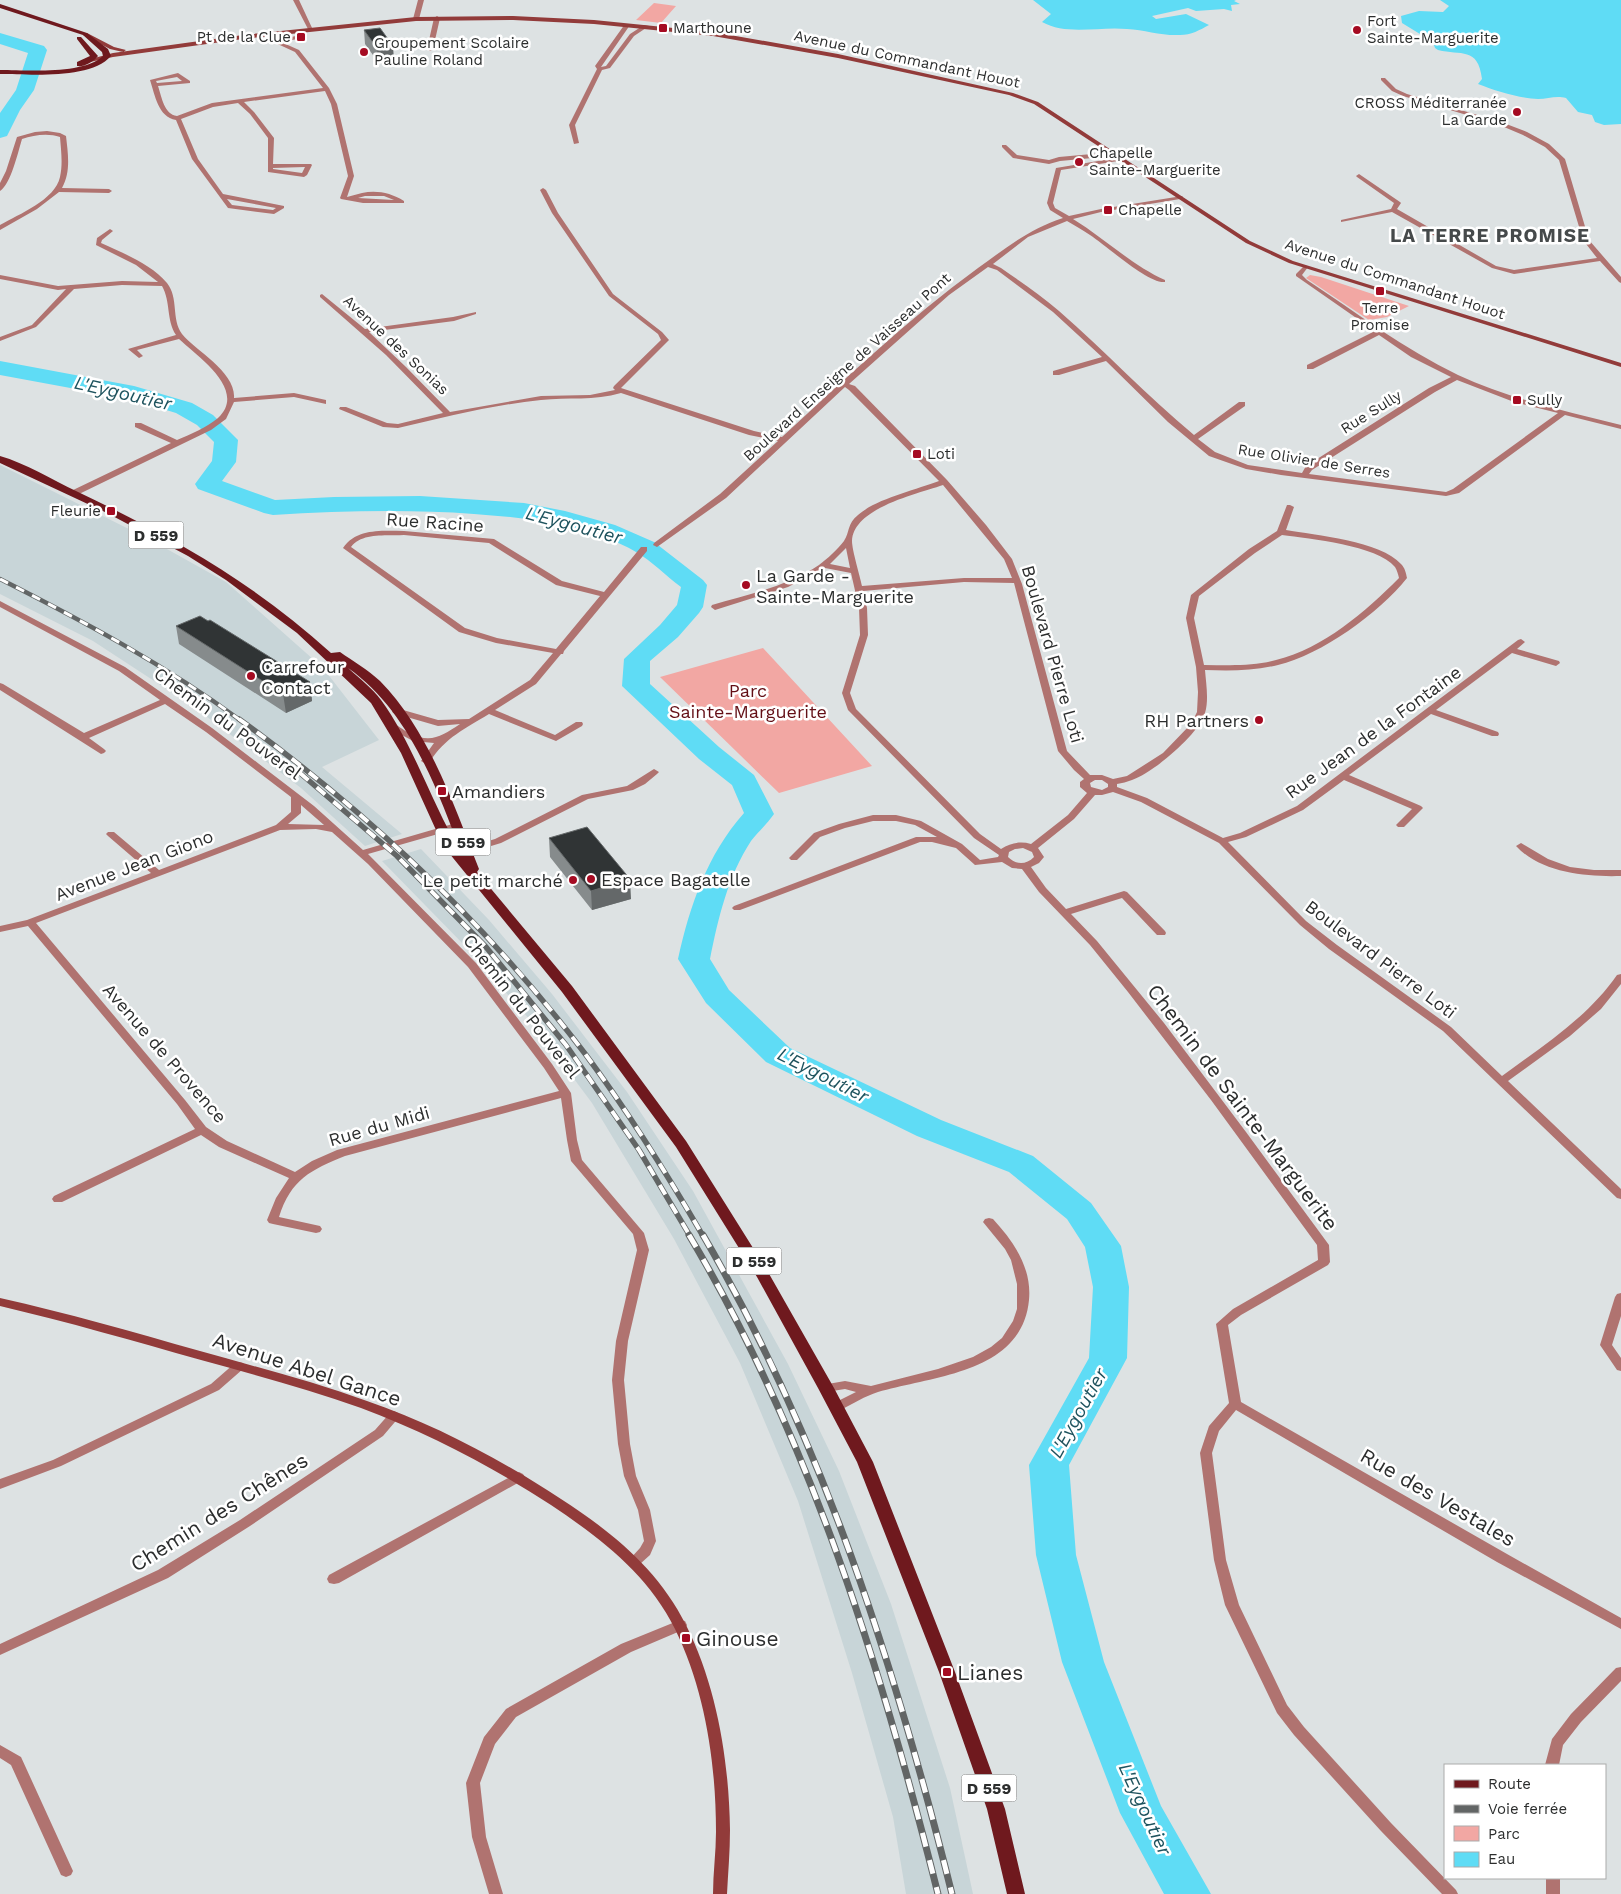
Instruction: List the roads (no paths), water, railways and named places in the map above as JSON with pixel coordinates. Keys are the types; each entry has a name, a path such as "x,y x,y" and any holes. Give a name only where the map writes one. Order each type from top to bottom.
{"main road":[{"path":"0,6 85,34 112,48 144,50"},
{"name":"Avenue du Commandant Houot","path":"90,60 144,50 268,34 302,34 312,30 437,18 512,18 646,26 713,34 800,49 1011,94 1036,103 1248,242 1277,256 1305,267 1621,365"},
{"path":"39,20 77,37 94,56 90,60 61,70"},
{"path":"0,72 61,70 104,58 105,51 85,34"},
{"name":"Avenue du Commandant Houot","path":"92,52 104,58 128,58 189,45"},
{"name":"Avenue du Commandant Houot","path":"104,58 128,58"},
{"name":"D 559","path":"0,459 118,514 218,570 247,589 300,631 363,687 392,726 415,740 456,826 461,852"},
{"name":"D 559","path":"300,631 333,652 375,683 396,711 442,830 461,852 478,882 567,989 681,1144 763,1276 826,1388 864,1462 952,1685 996,1809 1016,1894"},
{"name":"Avenue Abel Gance","path":"0,1302 57,1314 239,1366 335,1394 394,1416 456,1444 519,1477 582,1519 635,1560 652,1579 680,1626 706,1700 718,1767 723,1830 720,1894"}],"street":[{"path":"296,0 312,30"},
{"path":"416,19 421,0"},
{"path":"430,49 437,18"},
{"path":"576,143 572,125 600,69 598,66 627,25"},
{"path":"600,69 608,67 632,35 646,26"},
{"path":"268,34 269,39 297,51 327,89 334,104 350,176 343,198 363,201 402,202 395,197 382,194 363,194 352,198"},
{"path":"272,40 282,41 302,34"},
{"path":"297,51 302,34"},
{"path":"155,85 188,82 178,75 153,80 164,111 170,117 178,118 212,105 327,89"},
{"path":"1383,79 1394,90 1405,95 1498,121 1535,138 1559,154 1568,167 1567,174 1586,240 1621,281"},
{"path":"239,101 252,113 270,138 272,166 270,171 304,175 309,165 272,166"},
{"path":"178,118 195,159 221,196 230,207 274,212 282,207 221,196"},
{"path":"0,189 9,171 19,138 29,134 58,134 63,136 64,172 58,190 48,199 3,226 0,219"},
{"path":"1004,146 1015,157 1048,162 1059,159 1114,154"},
{"path":"1048,162 1058,169 1121,159"},
{"path":"1058,169 1050,206 1093,234 1149,275 1163,281"},
{"path":"1358,176 1398,203 1393,210"},
{"path":"58,190 109,191"},
{"path":"544,190 555,213 612,295 660,333 665,340 617,388 621,392 752,433 784,440"},
{"name":"Boulevard Enseigne de Vaisseau Pont","path":"657,545 723,496 844,384 947,294 1026,236 1068,219 1180,197"},
{"path":"1343,221 1393,210 1494,267 1514,272 1601,259"},
{"path":"74,493 208,428 223,418 231,400 229,386 218,372 172,325 169,291 164,284 145,268 98,244 99,239 110,231"},
{"name":"Rue Olivier de Serres","path":"988,264 999,269 1055,311 1107,358 1170,420 1212,454 1226,461 1246,467 1446,494 1456,491 1522,440 1562,413"},
{"path":"1305,267 1298,275 1414,355 1457,377 1498,394 1562,413 1621,427"},
{"path":"0,277 58,288 122,283 164,284"},
{"path":"0,285 10,279"},
{"path":"0,339 34,326 71,288"},
{"name":"Avenue des Sonias","path":"322,296 363,330 420,384 449,415"},
{"path":"363,330 454,319 474,313"},
{"path":"1310,367 1379,332"},
{"path":"140,356 132,349 181,336"},
{"path":"1056,373 1107,358"},
{"name":"Rue Sully","path":"1304,476 1309,468 1415,400 1457,377"},
{"name":"Boulevard Pierre Loti","path":"844,384 852,388 944,482 1008,559 1017,581 1063,752 1089,779"},
{"path":"343,409 386,426 398,426 534,399 582,398 606,396 621,392"},
{"path":"231,400 294,395 323,402"},
{"path":"1193,439 1242,404"},
{"path":"138,425 177,443"},
{"path":"715,607 782,586 809,575 824,565 848,541 852,527 860,517 874,507 944,482"},
{"path":"1112,785 1102,777 1089,779 1084,784 1087,789 1093,792 1105,792 1112,785 1130,778 1166,755 1196,725 1201,712 1202,692 1200,667 1190,618 1195,595 1252,551 1281,532 1290,508"},
{"path":"1200,667 1223,668 1276,663 1315,648 1360,617 1403,578 1399,566 1385,555 1351,545 1281,532"},
{"name":"Rue Racine","path":"560,652 496,640 462,630 347,548 352,540 369,534 404,533 491,541 559,583 605,594"},
{"path":"794,858 817,836 842,826 873,818 896,818 918,823 959,846 978,864 1003,857 1008,848 1013,846 1032,848 1038,853 1039,857 1033,864 1025,866 1013,865 1003,857 977,836 852,710 846,693 864,635 863,608 848,541"},
{"path":"426,761 431,752 443,740 534,682 644,549"},
{"path":"824,565 855,571"},
{"path":"858,589 964,580 1017,581"},
{"name":"Chemin du Pouverel","path":"1,606 122,669 209,730 296,797 362,853 472,965 566,1093 572,1140 577,1161 638,1233 643,1250 622,1341 618,1380 624,1444 630,1476 644,1510 650,1541 635,1560"},
{"name":"Rue Jean de la Fontaine","path":"1222,841 1243,835 1300,808 1521,642"},
{"path":"1510,650 1556,663"},
{"path":"0,686 83,737 101,751"},
{"path":"83,737 166,700"},
{"path":"491,710 556,738 579,724"},
{"path":"396,711 438,723 471,721"},
{"path":"1431,711 1494,734"},
{"path":"403,733 416,721 425,720"},
{"path":"415,740 429,742 443,740"},
{"path":"461,852 498,841 585,797 630,788 642,782 654,772"},
{"path":"1344,776 1418,808 1401,825"},
{"name":"Boulevard Pierre Loti","path":"1112,785 1222,841 1302,923 1447,1029 1621,1196"},
{"path":"1032,848 1070,817 1093,792"},
{"name":"Avenue Jean Giono","path":"0,929 30,922 279,827 296,813 296,797"},
{"name":"Avenue Jean Giono","path":"279,827 316,826 334,829"},
{"path":"362,853 456,826"},
{"path":"111,834 158,873"},
{"path":"737,908 919,839 932,839 959,846"},
{"path":"1520,846 1534,856 1568,870 1592,874 1621,873"},
{"name":"Chemin de Sainte-Marguerite","path":"1025,866 1042,891 1108,960 1255,1151 1324,1245 1324,1262 1237,1312 1222,1324 1236,1404"},
{"path":"1064,913 1124,894 1161,933"},
{"name":"Avenue de Provence","path":"30,922 181,1102 202,1130 223,1144 296,1177"},
{"path":"1502,1081 1580,1022 1604,999 1621,977"},
{"name":"Rue du Midi","path":"316,1229 273,1220 277,1204 296,1177 307,1168 341,1154 566,1093"},
{"path":"58,1199 202,1130"},
{"path":"836,1407 871,1390 960,1367 998,1347 1007,1340 1020,1318 1024,1304 1023,1283 1019,1264 1011,1248 989,1222"},
{"path":"1621,1297 1606,1345 1621,1367"},
{"path":"0,1484 57,1463 215,1387 239,1366"},
{"path":"826,1388 845,1385 871,1390"},
{"path":"1236,1404 1213,1429 1206,1453 1220,1560 1232,1604 1282,1709 1293,1724 1386,1827 1451,1894"},
{"name":"Rue des Vestales","path":"1236,1404 1502,1558 1621,1624"},
{"name":"Chemin des Chênes","path":"0,1650 162,1574 245,1523 379,1433 394,1416"},
{"path":"334,1579 519,1477"},
{"path":"496,1894 479,1838 473,1782 489,1741 511,1714 626,1648 680,1626"},
{"path":"1552,1764 1558,1743 1571,1724 1621,1672"},
{"path":"0,1751 16,1761 66,1871"},
{"path":"1553,1879 1553,1894"}],"water":[{"path":"1033,0 1236,0 1234,1 1240,4 1231,5 1232,11 1224,9 1196,11 1188,8 1152,16 1156,19 1186,14 1209,25 1192,33 1173,35 1117,28 1062,29 1042,22 1051,14"},
{"path":"1440,0 1621,0 1621,124 1604,125 1595,122 1592,115 1578,112 1566,98 1538,99 1523,97 1500,92 1478,84 1482,79 1477,61 1467,54 1438,50 1433,42 1402,23 1401,16 1419,11 1443,12 1449,6"}],"waterway":[{"name":"L'Eygoutier","path":"0,38 38,50 25,90 11,110 0,132"},
{"name":"L'Eygoutier","path":"0,368 134,393 184,408 205,420 226,440 224,462 207,484 273,508 334,504 420,503 524,510 565,518 606,530 645,547 694,585 690,607 669,631 637,659 636,686 709,753 744,781 759,814 737,840 720,871 705,914 694,959 717,996 778,1055 929,1128 1021,1164 1079,1211 1103,1246 1111,1287 1108,1358 1049,1465 1056,1555 1083,1662 1142,1813 1188,1894"}],"railway":[{"path":"0,579 153,662 240,720"},
{"path":"239,719 288,755 381,833 425,874 509,961 548,1007 602,1077 647,1144 703,1236"},
{"path":"300,773 397,856 486,947 566,1045 639,1150 690,1236"},
{"path":"689,1235 732,1312 771,1392 806,1473 837,1555 892,1723 938,1894"},
{"path":"703,1235 746,1312 784,1392 819,1473 851,1555 906,1723 952,1894"}],"place":[{"name":"Marthoune","path":"663,28"},
{"name":"Fort Sainte-Marguerite","path":"1357,30"},
{"name":"Pt de la Clue","path":"301,37"},
{"name":"Groupement Scolaire Pauline Roland","path":"364,52"},
{"name":"CROSS Méditerranée La Garde","path":"1517,112"},
{"name":"Chapelle Sainte-Marguerite","path":"1079,162"},
{"name":"Chapelle","path":"1108,210"},
{"name":"Terre Promise","path":"1380,291"},
{"name":"Sully","path":"1517,400"},
{"name":"Loti","path":"917,454"},
{"name":"Fleurie","path":"111,511"},
{"name":"La Garde - Sainte-Marguerite","path":"746,585"},
{"name":"Carrefour Contact","path":"251,676"},
{"name":"RH Partners","path":"1259,720"},
{"name":"Amandiers","path":"442,791"},
{"name":"Espace Bagatelle","path":"591,879"},
{"name":"Le petit marché","path":"573,880"},
{"name":"Ginouse","path":"686,1638"},
{"name":"Lianes","path":"947,1672"}],"district":[{"name":"LA TERRE PROMISE","path":"1490,235"}],"park label":[{"name":"Parc Sainte-Marguerite","path":"748,700"}]}
